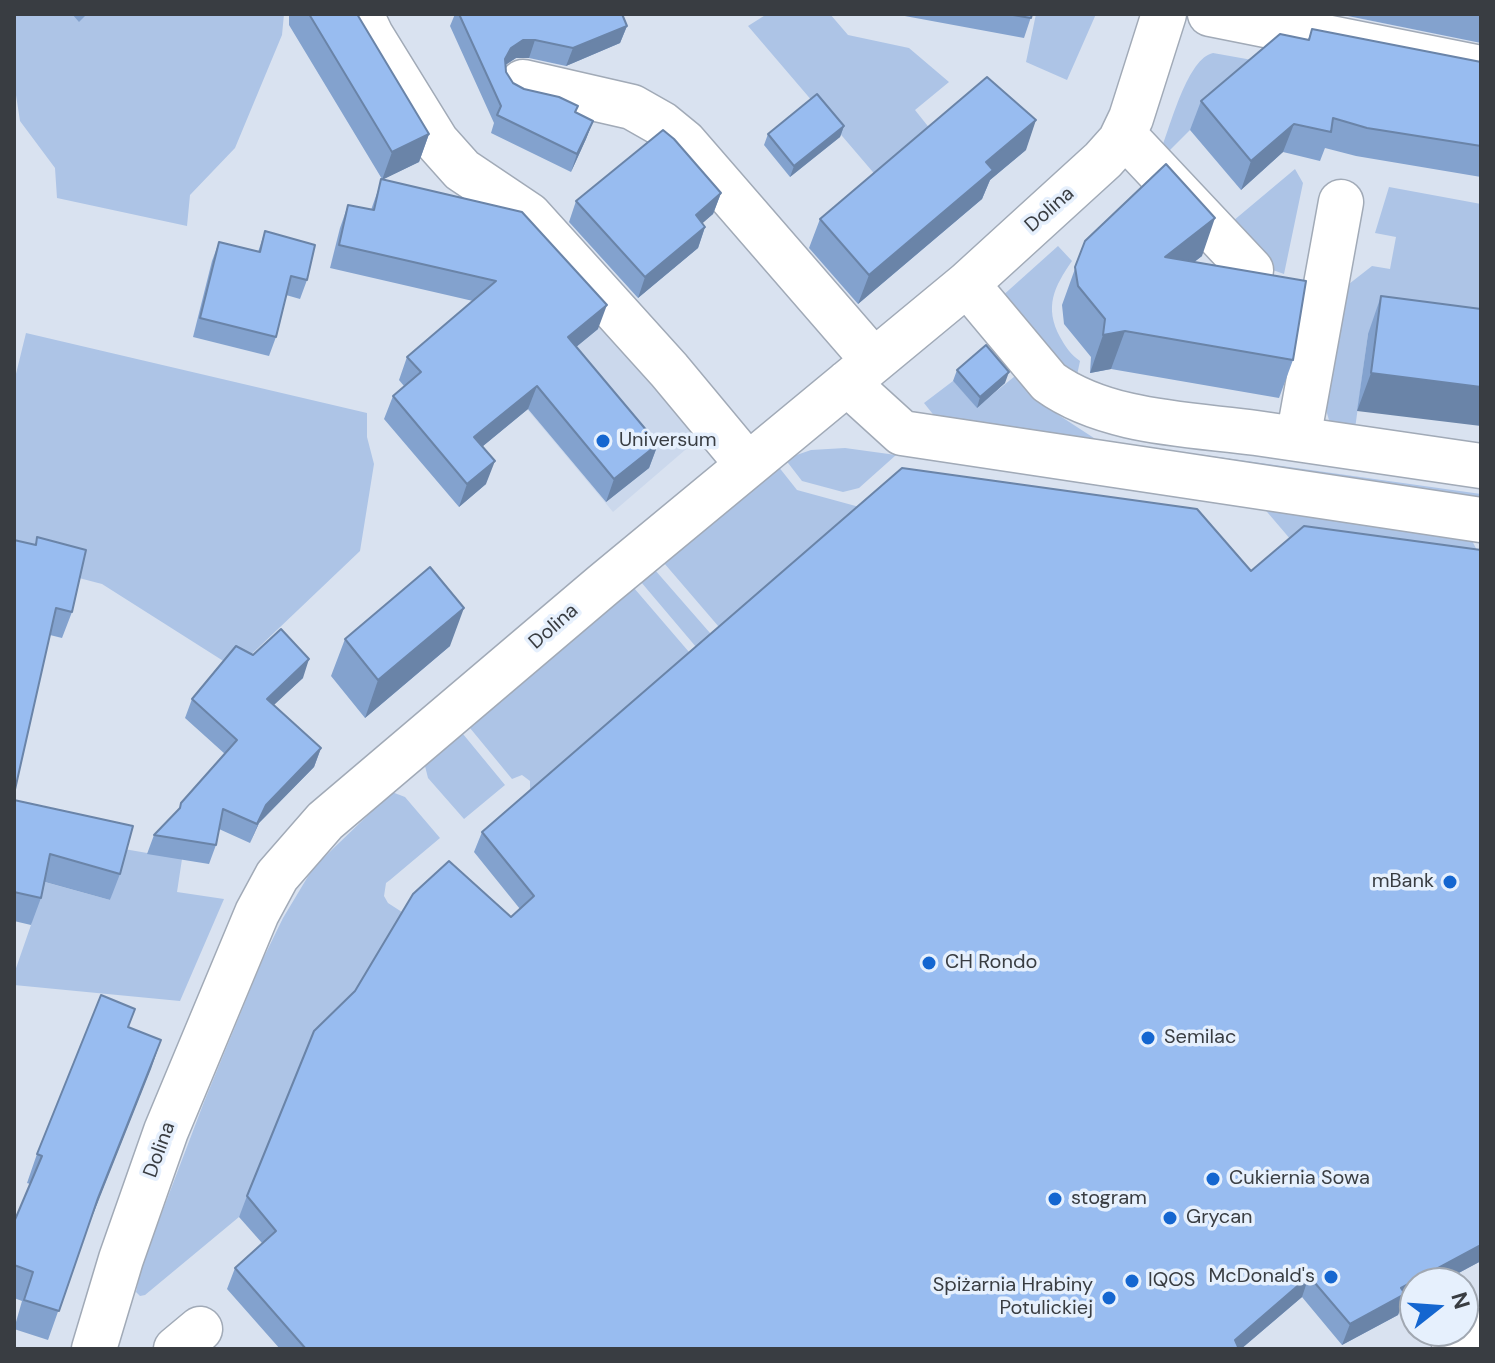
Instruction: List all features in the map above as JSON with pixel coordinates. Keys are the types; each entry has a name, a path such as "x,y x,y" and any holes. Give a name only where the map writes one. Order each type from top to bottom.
{"street":[{"path":"361,14 437,142 462,170 529,215 669,370 748,465"},
{"name":"Dolina","path":"94,1349 121,1259 166,1131 257,913 277,876 325,821 967,284 1087,177 1124,135 1164,14"},
{"path":"1210,14 1481,68"},
{"path":"523,82 632,107 662,124 684,142 860,372 902,433 1481,520"},
{"path":"1124,135 1251,270"},
{"path":"1298,439 1341,202"},
{"path":"967,284 1049,382 1065,394 1091,406 1149,418 1481,466"},
{"path":"1454,1349 1481,1333"}],"shaded area":[{"path":"14,14 284,14 282,35 235,148 190,195 187,226 57,198 55,168 20,121 14,82"},
{"path":"767,14 830,14 848,35 909,48 949,82 915,110 939,140 884,185 748,26"},
{"path":"1036,14 1096,14 1067,80 1026,62"},
{"path":"1213,53 1269,63 1167,153 1162,147 1188,79 1204,58"},
{"path":"1295,169 1303,183 1284,274 1270,269 1233,221"},
{"path":"1389,187 1481,204 1481,343 1368,334 1354,436 1330,424 1324,402 1340,291 1372,266 1390,269 1396,237 1375,233"},
{"path":"1058,246 1072,261 1056,289 1053,316 1062,340 1080,361 1076,380 1000,298"},
{"path":"544,256 699,438 613,512 516,396"},
{"path":"26,333 367,413 367,437 374,464 360,551 236,669 102,584 14,561 14,382"},
{"path":"1020,372 1057,414 1097,440 1481,494 1481,504 940,423 924,403 953,381 977,407"},
{"path":"845,448 896,455 859,488 843,492 802,481 785,459 811,450"},
{"path":"778,466 797,490 863,508 725,634 664,563"},
{"path":"1262,506 1468,533 1481,558 1297,547"},
{"path":"655,570 717,641 702,654 641,582"},
{"path":"634,588 695,659 530,795 530,781 522,775 512,779 470,728"},
{"path":"463,734 505,785 464,819 428,778 425,766"},
{"path":"392,792 405,797 440,838 386,883 384,896 388,903 405,914 239,1217 140,1296 136,1292 142,1265 204,1102 283,918 313,868"},
{"path":"124,849 182,859 177,892 224,899 180,1001 14,985 14,974 31,925 41,881 110,900"}],"building":[{"path":"309,14 357,14 429,134 392,152"},
{"path":"459,14 622,14 627,26 573,48 523,40 511,48 505,59 506,72 513,83 578,106 575,112 593,121 577,154 497,115 501,106"},
{"path":"1007,14 1032,14 1031,18"},
{"path":"1312,29 1481,62 1481,146 1367,128 1333,118 1331,132 1294,124 1251,161 1201,101 1280,34 1309,40"},
{"path":"987,77 1036,120 986,162 993,170 869,275 820,219"},
{"path":"817,94 844,126 794,166 768,134"},
{"path":"663,130 721,193 696,215 705,227 645,277 576,201"},
{"path":"1166,164 1215,218 1165,257 1306,281 1293,360 1125,331 1103,335 1105,319 1078,286 1075,267 1085,241"},
{"path":"381,179 522,212 607,305 568,337 658,444 614,479 537,386 474,437 495,461 467,484 393,396 421,372 407,357 496,281 339,245 348,205 374,210"},
{"path":"265,231 315,245 307,280 291,276 276,337 200,318 219,242 260,252"},
{"path":"1381,296 1481,309 1481,387 1371,373"},
{"path":"986,345 1009,372 980,397 957,370"},
{"name":"CH Rondo","path":"902,468 1197,509 1251,571 1304,526 1481,550 1481,1245 1440,1267 1399,1267 1399,1297 1350,1324 1309,1276 1235,1340 1239,1349 306,1349 235,1268 276,1231 247,1196 314,1031 355,991 413,894 449,861 511,917 534,896 482,832"},
{"path":"37,537 86,550 72,612 56,608 14,794 14,540 36,545"},
{"path":"430,567 464,608 378,680 345,639"},
{"path":"281,629 309,659 267,699 321,748 266,805 257,824 223,809 216,845 154,835 237,740 192,699 236,646 253,655"},
{"path":"14,800 133,826 120,874 50,854 41,898 14,892"},
{"path":"101,995 135,1009 128,1027 161,1040 98,1198 59,1311 24,1300 33,1272 14,1265 14,1222 42,1156 37,1154"}],"place":[{"name":"Universum","path":"603,441"},
{"name":"mBank","path":"1450,882"},
{"name":"CH Rondo","path":"929,963"},
{"name":"Semilac","path":"1148,1038"},
{"name":"Cukiernia Sowa","path":"1213,1179"},
{"name":"stogram","path":"1055,1199"},
{"name":"Grycan","path":"1170,1218"},
{"name":"McDonald's","path":"1331,1277"},
{"name":"IQOS","path":"1132,1281"},
{"name":"Spiżarnia Hrabiny Potulickiej","path":"1109,1298"}]}
